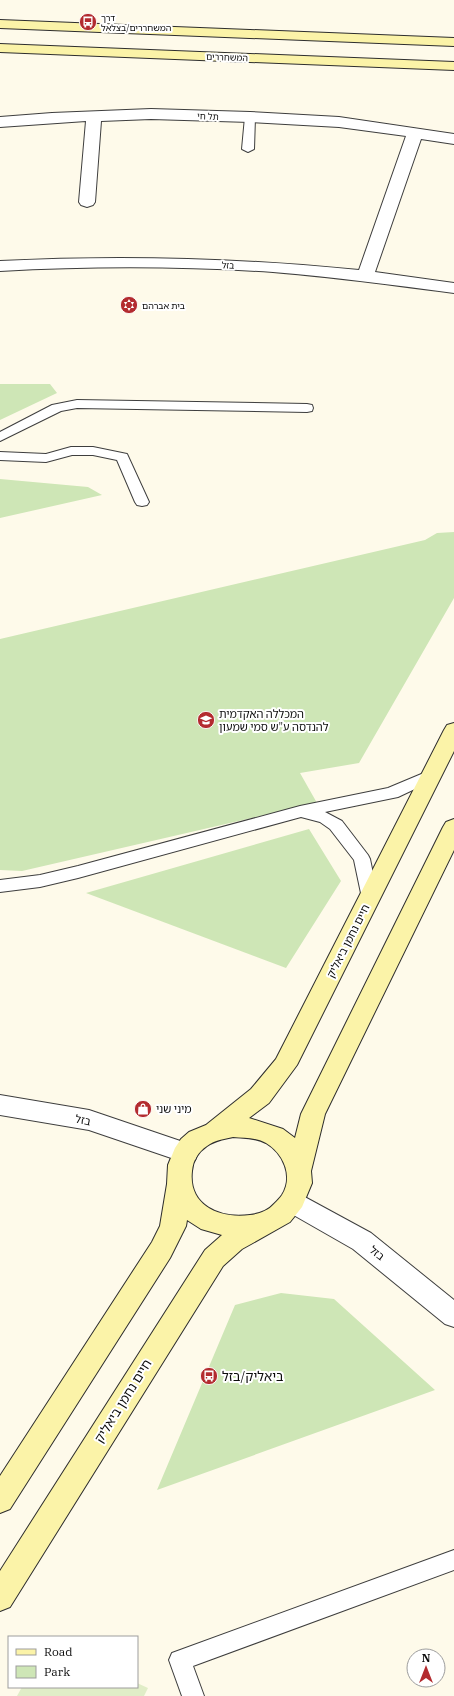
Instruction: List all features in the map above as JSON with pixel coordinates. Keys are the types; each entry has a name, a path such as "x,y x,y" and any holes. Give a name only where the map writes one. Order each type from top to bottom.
{"street":[{"path":"0,24 454,42"},
{"name":"המשחררים","path":"0,48 454,66"},
{"name":"תל חי","path":"0,122 151,114 250,117 339,122 454,139"},
{"path":"87,202 94,116"},
{"path":"365,276 415,133"},
{"name":"בזל","path":"0,266 45,263 184,263 292,269 365,276 454,288"},
{"name":"חיים נחמן ביאליק","path":"215,1132 260,1096 285,1065 454,730"},
{"path":"179,1186 185,1200 196,1213 211,1222 228,1226 247,1227 265,1223 281,1215 292,1202 298,1191 301,1180 300,1168 313,1114 454,827"},
{"name":"בזל","path":"0,1105 89,1120 186,1152"},
{"path":"0,1500 161,1250 173,1226 179,1186 179,1168 186,1152 198,1140 215,1132 233,1127 251,1128 268,1133 282,1142 293,1154 300,1168"},
{"name":"בזל","path":"292,1202 362,1241 454,1316"},
{"name":"חיים נחמן ביאליק","path":"0,1597 214,1258 233,1242 265,1223"}],"lane":[{"path":"248,149 250,117"},
{"path":"0,437 57,408 77,404 307,408"},
{"path":"0,456 46,458 71,451 93,451 122,457 142,502"},
{"path":"0,886 78,872 300,812 392,793 431,775"},
{"path":"300,812 325,818 336,825 362,859 370,898"},
{"path":"193,1696 180,1660 454,1560"}],"green space":[{"path":"0,384 50,384 57,393 0,420"},
{"path":"0,479 88,487 102,495 0,518"},
{"path":"454,532 454,598 359,763 300,773 317,803 22,871 0,870 0,639 425,540 437,533"},
{"path":"309,829 341,881 286,968 86,893"},
{"path":"281,1293 334,1299 435,1390 157,1490 235,1305"},
{"path":"138,1683 148,1688 144,1696 17,1696 21,1688 138,1688"}],"place":[{"name":"דרך המשחררים/בצלאל","path":"88,22"},
{"name":"בית אברהם","path":"129,305"},
{"name":"המכללה האקדמית להנדסה ע\"ש סמי שמעון","path":"206,720"},
{"name":"מיני שני","path":"143,1109"},
{"name":"ביאליק/בזל","path":"209,1376"}]}
